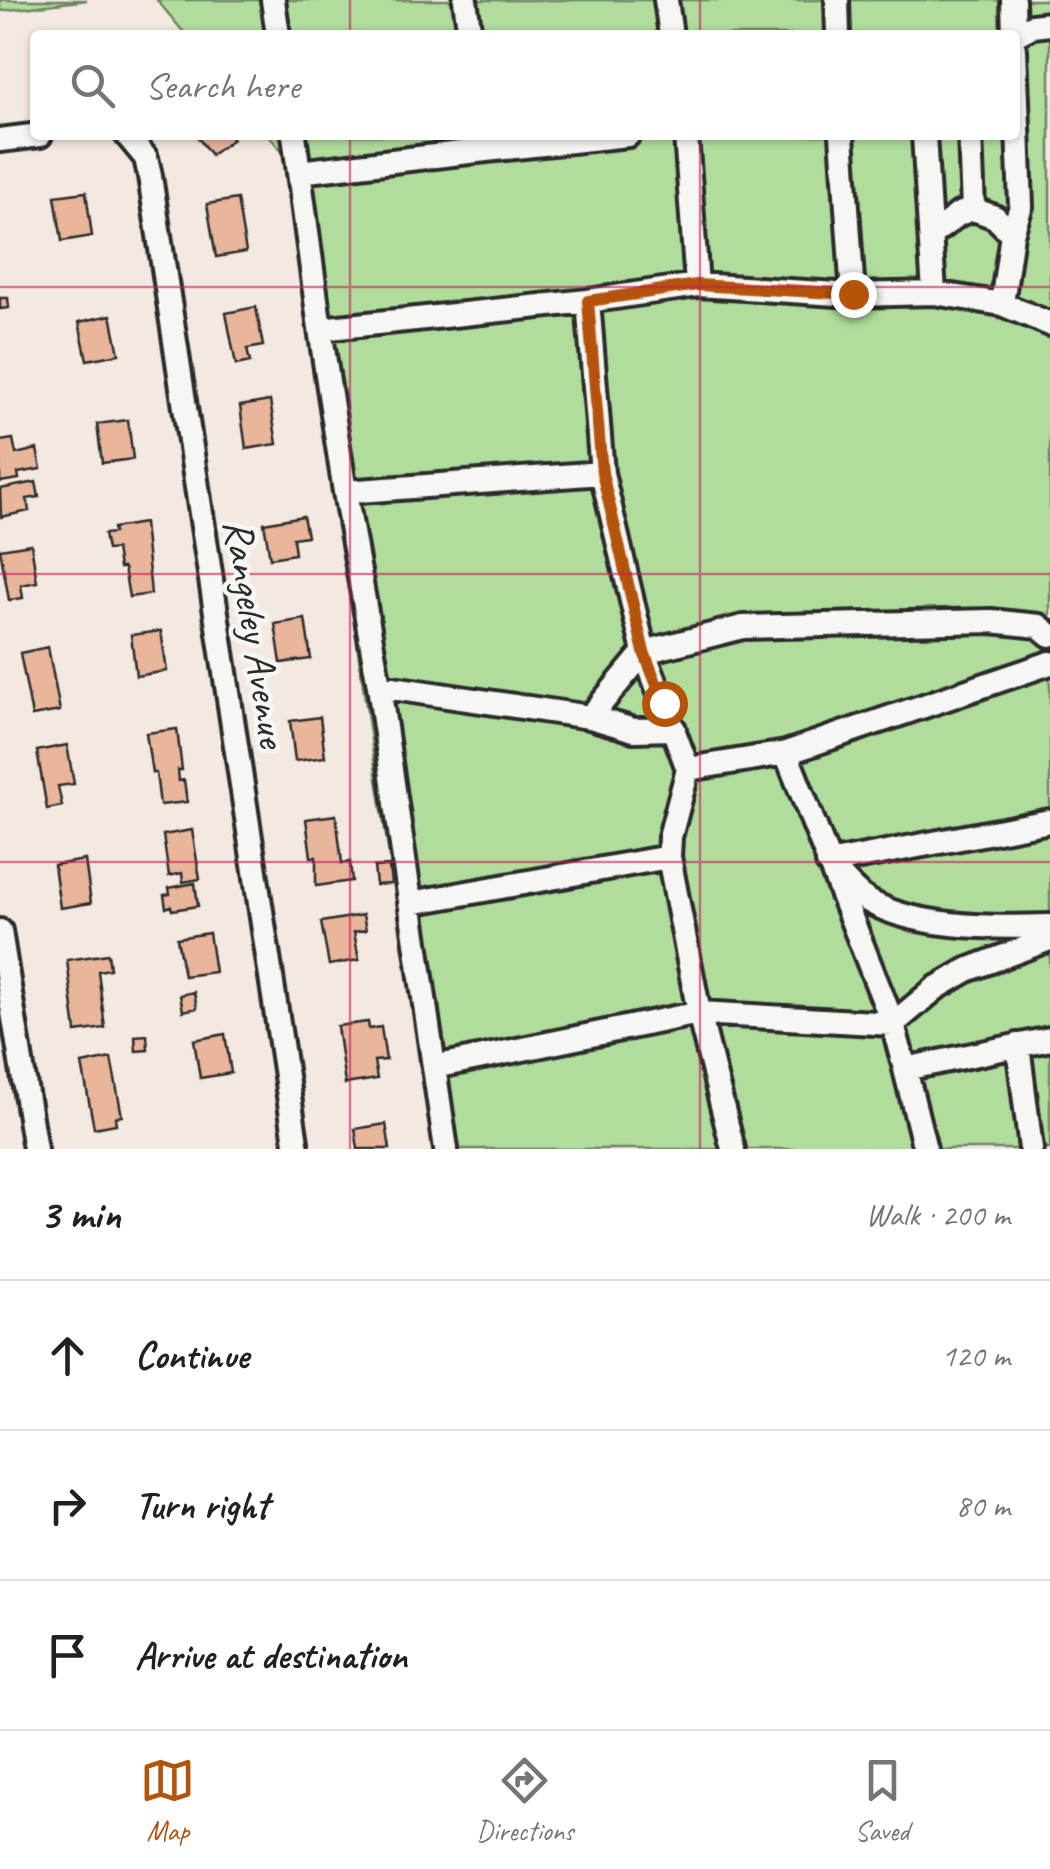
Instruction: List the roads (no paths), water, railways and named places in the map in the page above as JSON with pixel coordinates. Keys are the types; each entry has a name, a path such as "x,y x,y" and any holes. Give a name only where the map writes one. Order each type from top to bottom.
{"street":[{"path":"273,0 277,30"},
{"path":"465,0 469,30"},
{"path":"666,0 671,30"},
{"path":"837,0 838,30"},
{"path":"1014,0 1014,30"},
{"path":"1020,32 1050,24"},
{"path":"0,140 30,136"},
{"name":"Rangeley Avenue","path":"131,140 146,158 150,176 297,1149"},
{"path":"295,140 320,329 379,686 446,1149"},
{"path":"300,172 485,143 539,140"},
{"path":"686,140 697,285"},
{"path":"842,140 853,294"},
{"path":"924,140 934,294"},
{"path":"970,140 973,209"},
{"path":"1002,304 1012,234 1021,206 1018,140"},
{"path":"931,235 959,214 973,209 995,216 1012,234"},
{"path":"320,329 588,301 697,285 853,294 934,294 1002,304 1050,324"},
{"path":"588,301 602,473 644,652 688,769 670,837 669,858 698,1012 733,1149"},
{"path":"345,492 602,473"},
{"path":"590,717 644,652 743,626 991,621 1039,626 1050,635"},
{"path":"688,769 786,753 1050,663"},
{"path":"379,686 590,717 634,730 674,729"},
{"path":"786,753 893,1024 925,1149"},
{"path":"828,863 1050,822"},
{"path":"411,903 669,858"},
{"path":"828,863 861,896 889,910 1004,928 1050,926"},
{"path":"0,931 35,1149"},
{"path":"434,1067 698,1012 893,1024 936,988 967,970 1050,938"},
{"path":"905,1069 1050,1039"},
{"path":"1018,1045 1031,1149"}]}
